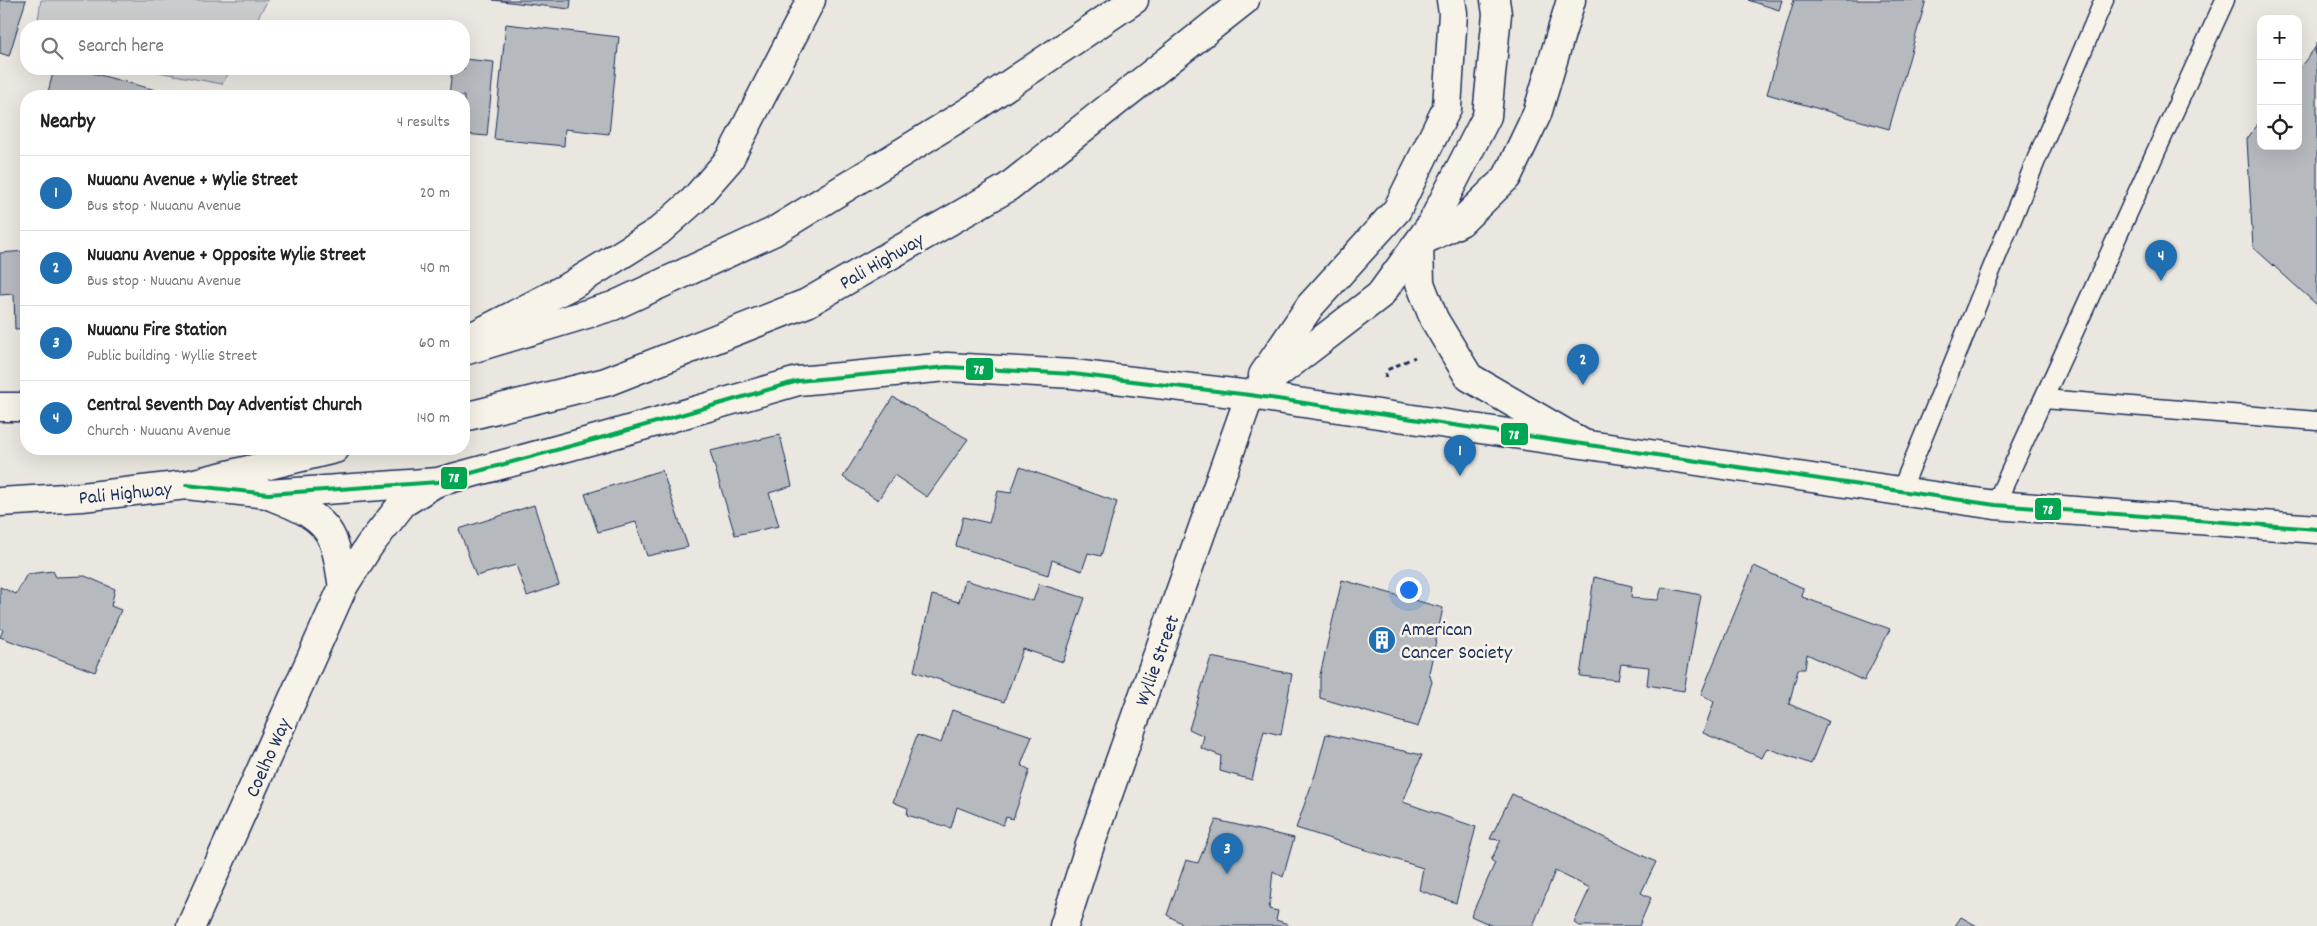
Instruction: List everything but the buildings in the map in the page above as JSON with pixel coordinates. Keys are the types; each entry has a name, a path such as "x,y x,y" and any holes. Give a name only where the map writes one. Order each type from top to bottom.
{"main road":[{"path":"470,338 572,285 659,231 694,200 729,160 811,0"},
{"path":"470,349 613,306 773,232 968,112 1134,0"},
{"name":"Pali Highway","path":"470,416 606,382 807,303 1007,188 1245,0"},
{"name":"Wyllie Street","path":"1064,926 1089,848 1250,395 1310,306 1397,210 1447,108 1453,13 1451,0"},
{"path":"1250,395 1380,295 1432,225 1487,116 1497,14 1495,0"},
{"path":"1419,243 1460,222 1506,177 1537,114 1571,0"},
{"path":"1419,243 1420,283 1434,319 1469,377 1582,443"},
{"path":"186,485 268,494 438,482 604,437 798,381 947,367 1072,374 1250,395 1995,505 2317,529"},
{"path":"0,406 20,406"},
{"name":"Pali Highway","path":"0,502 82,497 186,485 310,455"},
{"name":"Coelho Way","path":"191,926 343,587 369,546 403,503 438,482"},
{"path":"268,494 302,509 324,525 333,540 343,587"}],"lane":[{"path":"1900,491 2104,0"},
{"path":"1995,505 2225,0"},
{"path":"2044,399 2317,421"}],"path":[{"path":"1385,378 1387,370 1420,354"}],"shaded area":[{"path":"41,0 268,0 256,20 38,20"},
{"path":"174,75 227,75 222,84"}],"transit line":[{"name":"78","path":"186,485 268,494 438,482 604,437 798,381 947,367 1073,374 1250,395 1995,505 2317,529"}],"place":[{"name":"Central Seventh Day Adventist Church","path":"2161,281"},
{"name":"Nuuanu Avenue + Opposite Wylie Street","path":"1583,385"},
{"name":"Nuuanu Avenue + Wylie Street","path":"1460,476"},
{"name":"American Cancer Society","path":"1382,640"},
{"name":"Nuuanu Fire Station","path":"1227,874"}]}
